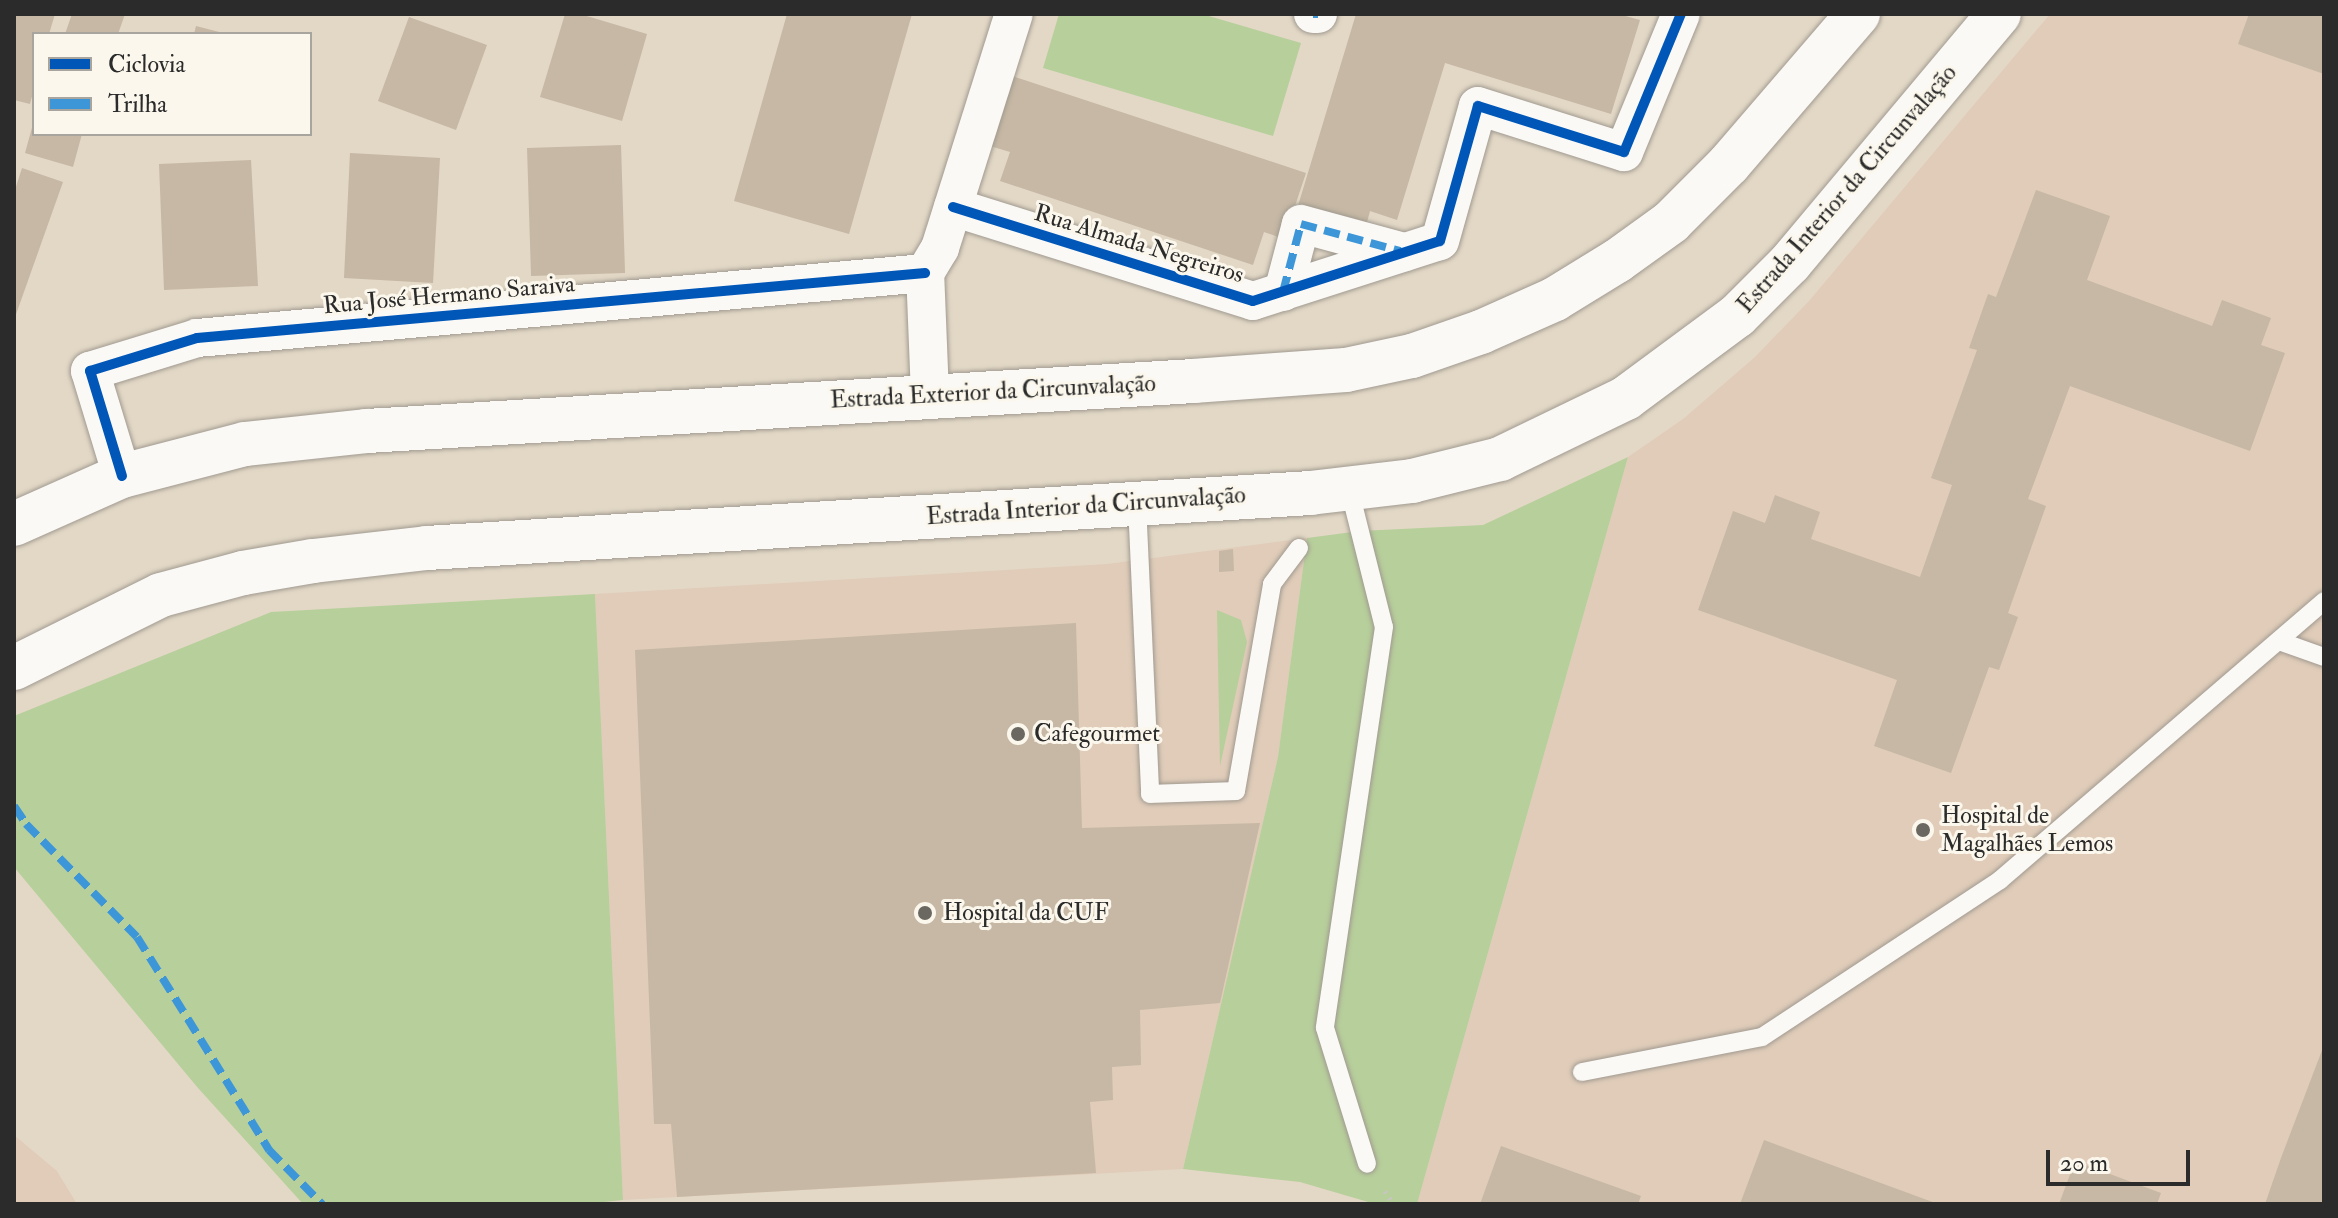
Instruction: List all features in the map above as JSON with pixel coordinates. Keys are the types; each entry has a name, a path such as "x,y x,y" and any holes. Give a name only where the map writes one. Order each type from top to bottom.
{"main road":[{"name":"Estrada Exterior da Circunvalação","path":"14,524 122,476 245,444 367,431 1346,370 1412,356 1481,332 1555,299 1617,261 1671,222 1729,164 1858,14"},
{"name":"Estrada Interior da Circunvalação","path":"14,668 161,595 243,573 313,561 427,548 1349,488 1412,481 1500,459 1614,404 1679,362 1737,316 1790,263 1999,14"}],"street":[{"path":"930,395 925,273 940,248 1014,14"},
{"name":"Rua Almada Negreiros","path":"953,207 1253,301 1440,241 1478,106 1624,152 1681,14"},
{"path":"1283,292 1301,224 1404,252"},
{"name":"Rua José Hermano Saraiva","path":"122,476 90,371 197,338 925,273"}],"lane":[{"path":"1349,488 1384,627 1325,1028 1367,1164"},
{"path":"1137,503 1150,794 1236,791 1272,584 1299,548"},
{"path":"1582,1072 1762,1037 2000,880 2324,601"},
{"path":"2279,641 2324,657"}],"shaded area":[{"name":"Hospital de Magalhães Lemos","path":"2050,14 2324,14 2324,1204 1417,1204 1628,457 1683,419 1755,357 1809,301"},
{"name":"Hospital da CUF","path":"1307,538 1278,757 1183,1169 623,1200 595,594 1107,564"},
{"path":"14,1135 57,1171 77,1204 14,1204"}],"green space":[{"path":"1059,14 1202,14 1301,43 1273,136 1043,68"},
{"path":"1628,457 1417,1204 1375,1204 1300,1182 1183,1169 1278,757 1307,538 1360,531 1483,525"},
{"path":"595,594 623,1200 585,1204 303,1204 198,1088 14,867 14,716 271,612"},
{"path":"1217,610 1241,620 1247,642 1220,766"}],"building":[{"path":"14,14 55,14 50,32 32,32 30,104 14,100"},
{"path":"72,14 125,14 119,32 66,32"},
{"path":"565,14 580,14 647,34 622,121 540,97"},
{"path":"787,14 912,14 849,234 734,201"},
{"path":"1356,14 1618,14 1640,20 1611,114 1445,63 1397,220 1370,211 1365,230 1297,209"},
{"path":"2249,14 2324,14 2324,74 2238,44"},
{"path":"409,17 487,45 456,130 378,101"},
{"path":"196,26 219,32 194,32"},
{"path":"1012,76 1306,173 1284,239 1264,232 1253,265 1000,181 1010,152 990,146"},
{"path":"32,128 32,136 81,136 73,167 25,153"},
{"path":"621,145 625,273 531,276 527,148"},
{"path":"350,153 440,158 433,283 344,278"},
{"path":"251,160 258,286 164,290 159,164"},
{"path":"22,168 63,182 14,320 14,193"},
{"path":"2036,190 2110,216 2087,280 2212,326 2222,300 2271,318 2261,345 2285,353 2250,451 2070,386 2028,499 2046,506 2008,613 2018,617 1999,670 1989,667 1951,773 1874,746 1897,680 1698,610 1733,511 1765,523 1775,495 1820,512 1811,539 1920,577 1952,485 1931,478 1977,350 1969,348 1988,294 1996,297"},
{"path":"1233,549 1234,571 1219,572 1219,551"},
{"name":"Hospital da CUF","path":"1076,623 1082,828 1260,823 1220,1003 1140,1010 1141,1065 1112,1067 1113,1100 1090,1102 1096,1173 677,1197 671,1124 654,1124 635,650"},
{"path":"2324,1045 2324,1204 2265,1204 2281,1158"},
{"path":"1764,1140 1938,1204 1740,1204"},
{"path":"1501,1146 1641,1196 1638,1204 1480,1204"},
{"path":"2075,1161 2161,1193 2157,1204 2059,1204"}],"marked path":[{"path":"1313,14 1318,14"},
{"path":"1283,292 1301,224 1400,251"},
{"path":"14,806 26,824 137,937 269,1150 322,1204"}],"cycle path":[{"path":"953,207 1253,301 1440,241 1478,106 1624,152 1681,14"},
{"path":"122,476 90,371 197,338 925,273"}],"place":[{"name":"Cafegourmet","path":"1018,734"},
{"name":"Hospital de Magalhães Lemos","path":"1923,830"},
{"name":"Hospital da CUF","path":"925,913"}]}
